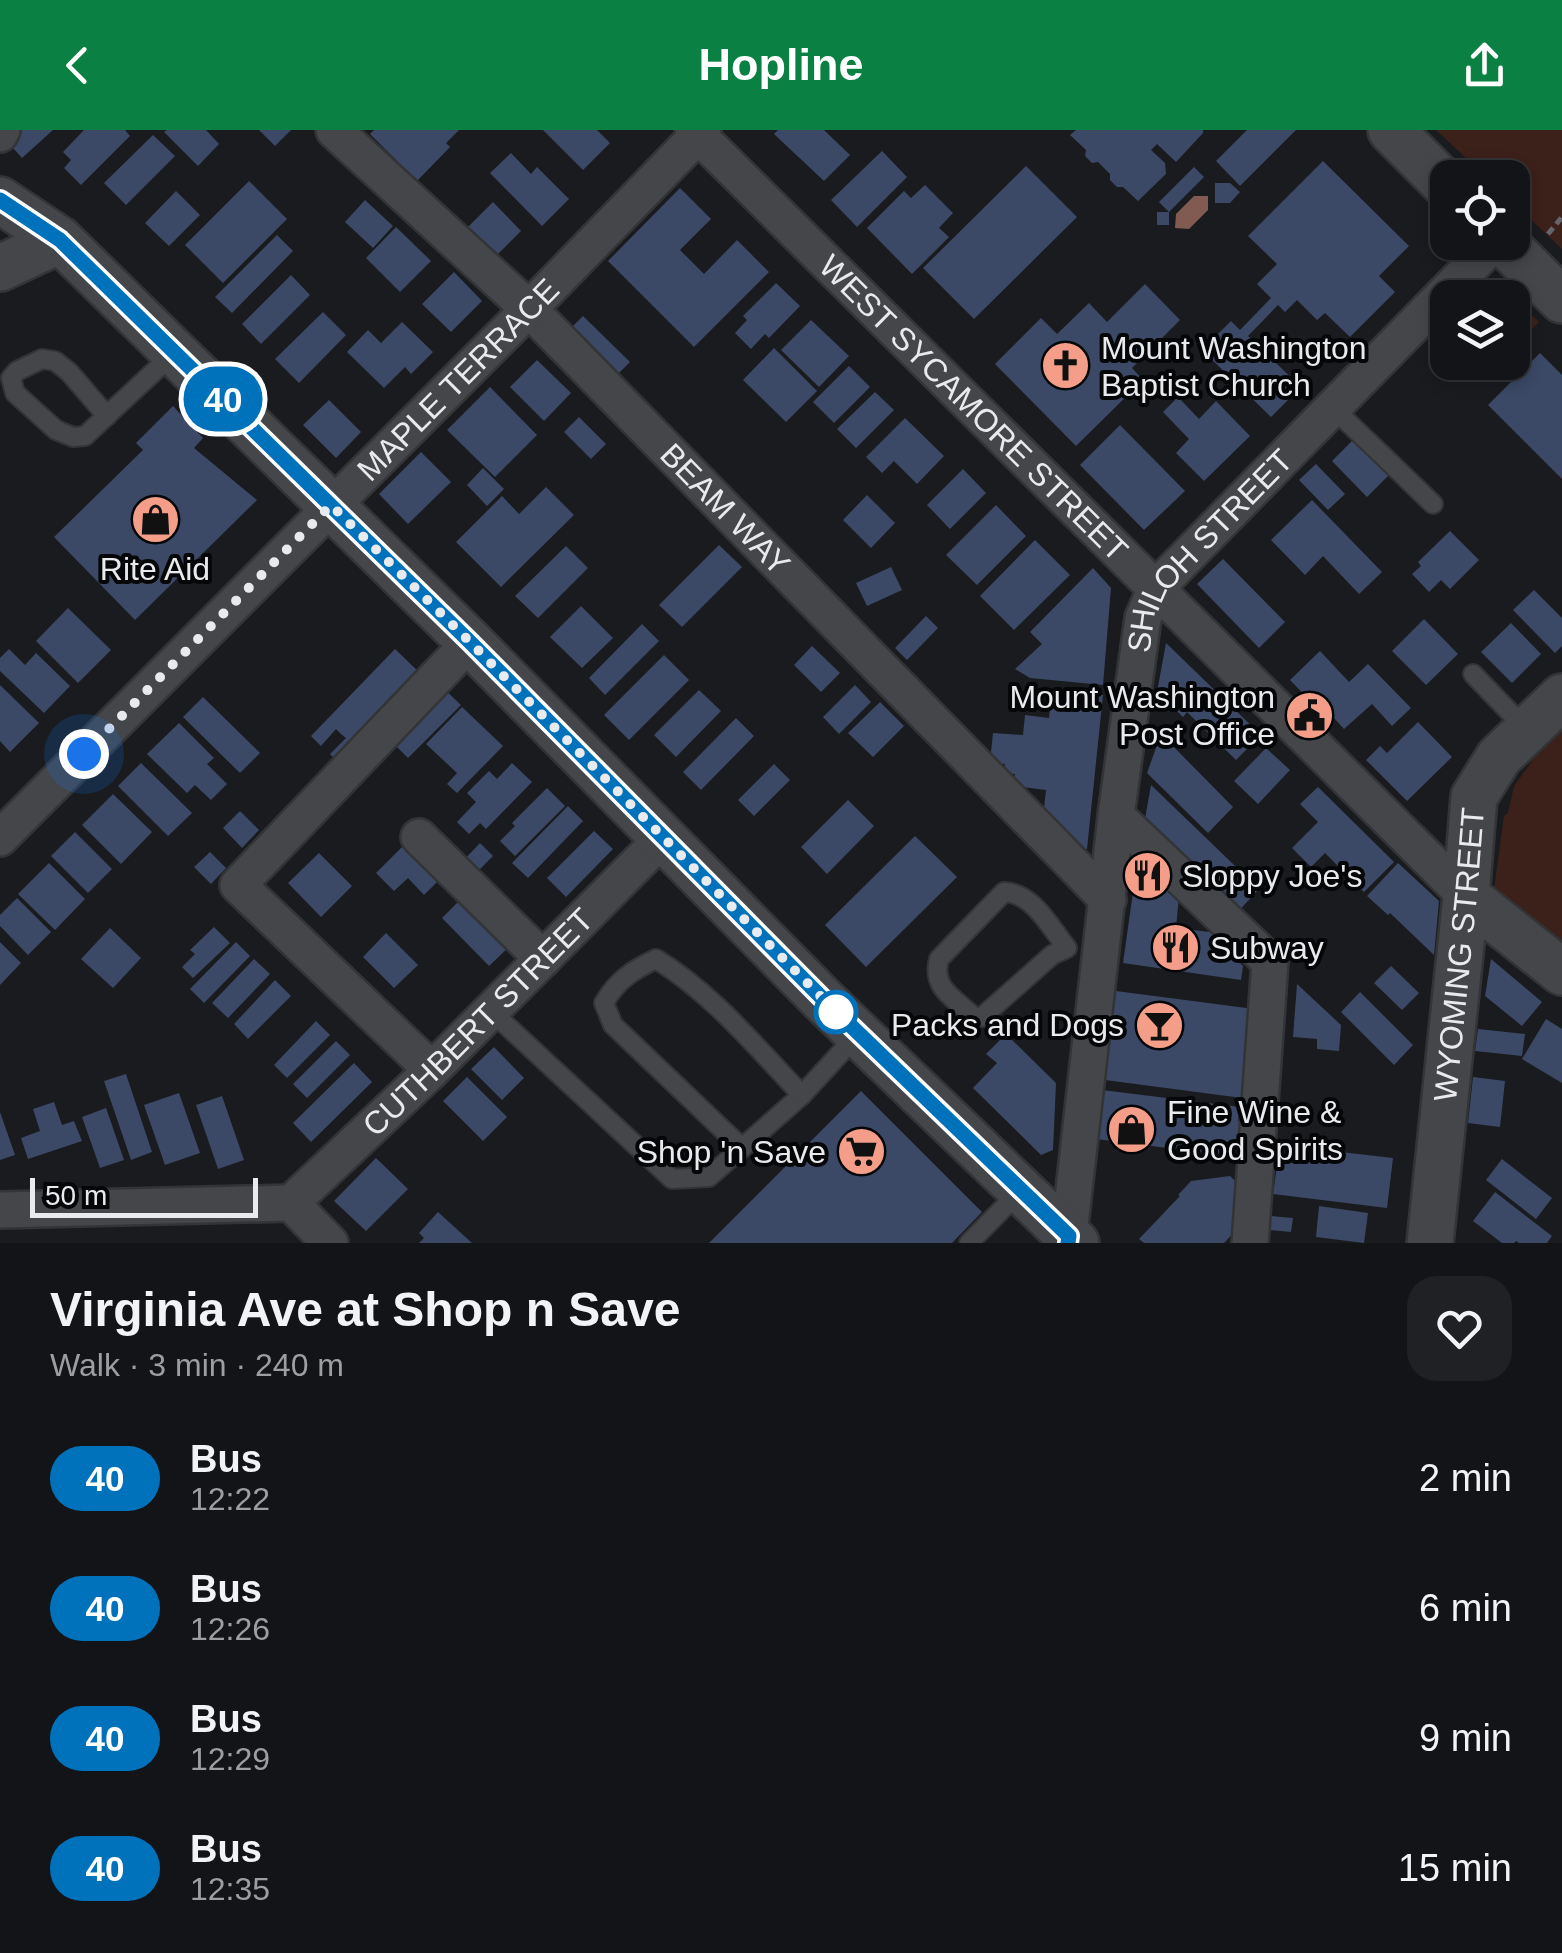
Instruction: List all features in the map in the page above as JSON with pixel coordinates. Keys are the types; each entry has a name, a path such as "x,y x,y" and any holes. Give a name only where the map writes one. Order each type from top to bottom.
{"street":[{"name":"BEAM WAY","path":"334,130 530,309 1108,900"},
{"path":"1391,130 1430,169"},
{"name":"MAPLE TERRACE","path":"0,838 530,309 698,132"},
{"name":"WEST SYCAMORE STREET","path":"698,132 1466,896"},
{"path":"0,200 60,240 1071,1241"},
{"path":"0,268 60,240"},
{"path":"1530,258 1550,306"},
{"name":"SHILOH STREET","path":"1071,1241 1116,816 1143,618 1156,588 1477,260"},
{"path":"432,1070 238,885 470,642"},
{"name":"WYOMING STREET","path":"1430,1243 1474,797 1499,757 1562,697"},
{"path":"1116,816 1270,962 1250,1243"},
{"path":"419,836 543,959"},
{"name":"CUTHBERT STREET","path":"291,1203 432,1070 663,838"},
{"path":"1466,896 1562,972"},
{"path":"0,1210 291,1203 330,1243"}],"lane":[{"path":"107,416 55,361 42,359 16,370 11,378 16,393 56,430 73,437 85,436 107,416 175,352"},
{"path":"1332,407 1433,504"},
{"path":"1472,674 1528,730"},
{"path":"1067,948 1026,898 1004,892 939,959 937,982 974,1017 982,1017 1052,955 1104,936"},
{"path":"742,1148 613,1026 604,1003 614,986 634,969 656,959 720,1010 802,1094"},
{"path":"491,1011 672,1180 709,1177 802,1094 859,1034"},
{"path":"968,1243 1021,1190"}],"path":[{"path":"1530,237 1562,217"},
{"path":"1530,324 1550,306"}],"shaded area":[{"path":"1436,130 1562,130 1562,249 1530,219 1530,160 1468,160"},
{"path":"1194,196 1208,196 1208,210 1189,229 1175,228 1176,214"},
{"path":"1530,313 1539,322 1530,331"},
{"path":"1562,729 1562,945 1494,889 1504,816 1514,786 1542,747"}],"building":[{"path":"9,130 53,130 22,158 5,139"},
{"path":"84,130 125,130 130,136 81,185 64,168 71,160 63,152"},
{"path":"206,130 219,144 198,166 164,132"},
{"path":"259,130 291,130 275,146"},
{"path":"374,130 459,130 446,143 450,147 417,181 370,134"},
{"path":"543,130 597,130 610,143 583,170"},
{"path":"778,130 824,130 850,155 824,181 774,134"},
{"path":"1076,130 1203,133 1176,162 1157,144 1151,150 1165,163 1166,174 1138,201 1123,187 1117,187 1098,162 1092,163 1085,156 1086,150 1070,135"},
{"path":"1247,130 1296,130 1240,186 1216,161"},
{"path":"153,135 175,156 126,205 104,183"},
{"path":"882,151 907,177 857,227 831,200"},
{"path":"511,153 531,174 537,167 569,199 542,226 490,173"},
{"path":"1323,161 1409,246 1379,276 1395,292 1350,337 1325,313 1317,320 1297,300 1285,312 1278,305 1248,336 1301,387 1271,417 1202,350 1231,321 1240,330 1271,298 1257,284 1277,264 1248,236"},
{"path":"1026,166 1077,217 974,319 923,268"},
{"path":"1194,167 1204,177 1169,212 1159,202"},
{"path":"249,181 287,219 223,283 185,245"},
{"path":"1215,183 1230,183 1240,192 1230,203 1215,203"},
{"path":"925,185 953,213 939,228 949,237 912,274 867,228 904,191 911,198"},
{"path":"680,188 711,219 680,250 704,274 737,240 769,272 694,347 608,261"},
{"path":"176,191 200,215 169,246 145,223"},
{"path":"365,200 393,226 373,248 345,222"},
{"path":"493,202 521,231 490,262 462,233"},
{"path":"1157,212 1169,212 1169,225 1157,225"},
{"path":"396,227 431,261 400,292 366,258"},
{"path":"277,235 293,251 232,313 215,297"},
{"path":"454,272 482,301 451,332 422,304"},
{"path":"291,275 310,295 261,344 242,324"},
{"path":"776,283 800,306 769,338 765,334 751,349 735,333 747,320 743,316"},
{"name":"Mount Washington Baptist Church","path":"1145,284 1180,320 1132,368 1143,380 1076,446 995,364 1041,318 1057,334 1089,303 1107,322"},
{"path":"323,312 346,335 299,383 275,359"},
{"path":"583,316 630,362 612,380 566,333"},
{"path":"811,320 849,356 819,387 781,350"},
{"path":"402,322 433,352 411,374 405,367 384,388 347,352 368,330 381,343"},
{"path":"774,348 817,391 786,422 743,380"},
{"path":"1540,353 1562,375 1562,479 1488,405 1513,380 1530,380 1530,363"},
{"path":"537,360 571,393 544,421 510,387"},
{"path":"849,366 870,387 834,423 813,402"},
{"path":"490,387 537,435 495,477 447,430"},
{"path":"875,392 894,410 856,448 837,429"},
{"path":"1178,397 1199,419 1216,401 1250,436 1204,481 1176,453 1189,439 1163,412"},
{"path":"329,400 361,432 336,458 303,425"},
{"name":"Rite Aid","path":"173,406 203,438 194,448 257,500 135,620 54,537 143,450 136,443"},
{"path":"579,417 606,444 591,459 564,432"},
{"path":"905,418 944,456 917,484 894,461 882,473 866,457"},
{"path":"1120,425 1185,491 1144,530 1080,465"},
{"path":"1359,434 1394,470 1367,497 1332,461"},
{"path":"421,452 451,482 408,524 379,494"},
{"path":"1316,464 1345,494 1328,510 1299,480"},
{"path":"483,468 504,489 487,506 467,485"},
{"path":"963,469 986,493 950,529 927,505"},
{"path":"546,487 574,515 501,587 456,542 502,496 519,514"},
{"path":"867,495 895,523 871,548 843,520"},
{"path":"1312,500 1382,572 1359,594 1323,556 1305,575 1271,540"},
{"path":"996,505 1026,536 977,585 946,555"},
{"path":"1450,531 1479,560 1450,589 1441,580 1429,592 1412,574 1421,566 1418,562"},
{"path":"1035,540 1070,575 1014,630 980,596"},
{"path":"719,545 742,567 682,627 659,605"},
{"path":"566,546 588,568 538,618 515,596"},
{"path":"1223,559 1285,622 1259,648 1197,584"},
{"path":"891,567 902,590 867,606 856,583"},
{"path":"1093,568 1111,588 1103,685 1030,678 1015,669 1042,644 1030,632"},
{"path":"1534,590 1562,618 1562,646 1555,653 1513,610"},
{"path":"581,606 613,638 582,668 550,637"},
{"path":"68,608 111,650 78,683 36,641"},
{"path":"926,616 938,628 907,660 895,648"},
{"path":"1424,619 1458,654 1426,685 1392,651"},
{"path":"1511,623 1541,654 1512,683 1481,652"},
{"path":"642,624 659,641 605,695 589,678"},
{"path":"1166,643 1261,735 1236,760 1187,712 1183,717 1157,692"},
{"path":"812,646 840,673 821,692 794,665"},
{"path":"9,649 25,665 36,653 70,686 44,713 0,671 0,658"},
{"path":"395,649 423,676 339,763 330,754 346,738 336,729 321,746 311,736"},
{"path":"1320,651 1349,682 1368,664 1411,708 1392,726 1372,704 1344,729 1290,680"},
{"path":"664,655 689,680 629,740 604,715"},
{"path":"0,685 39,723 10,752 0,741"},
{"path":"855,685 871,702 839,734 823,717"},
{"path":"441,686 461,705 408,758 394,744"},
{"path":"699,690 721,711 676,757 654,735"},
{"path":"1052,690 1103,695 1087,849 1076,848 1034,806 1044,808 1046,790 1013,786 1015,774 1004,773 1005,764 990,762 993,733 1023,735 1025,715 1049,718"},
{"path":"203,697 260,753 240,773 183,717"},
{"path":"880,702 904,726 873,757 848,733"},
{"path":"462,707 503,746 457,793 447,784 457,773 426,744"},
{"path":"736,718 754,736 701,790 683,772"},
{"path":"1418,722 1452,757 1407,801 1366,760 1380,746 1387,753"},
{"path":"179,723 214,758 207,764 227,784 211,800 195,785 187,793 147,754"},
{"path":"1161,734 1233,807 1208,833 1147,773"},
{"path":"1266,748 1290,770 1258,804 1234,781"},
{"path":"141,763 192,813 168,836 118,786"},
{"path":"512,763 532,782 486,829 480,823 469,834 457,822 476,802 467,793 489,771 497,779"},
{"path":"774,764 790,780 754,816 738,800"},
{"path":"1151,785 1259,889 1233,917 1143,830"},
{"path":"1318,787 1394,862 1364,892 1325,853 1311,867 1292,848 1318,822 1300,804"},
{"path":"547,788 565,806 515,856 500,841"},
{"path":"113,794 152,832 121,864 82,825"},
{"path":"848,800 874,826 827,874 801,847"},
{"path":"568,806 583,821 528,878 512,863"},
{"path":"240,811 259,830 242,848 223,828"},
{"path":"594,831 613,849 566,897 547,878"},
{"path":"75,832 112,869 88,893 51,856"},
{"path":"915,836 957,877 866,967 825,925"},
{"path":"410,839 445,874 424,895 408,878 394,891 376,873"},
{"path":"480,843 493,856 473,876 460,864"},
{"path":"210,852 226,868 211,884 194,867"},
{"path":"319,853 352,886 321,917 288,883"},
{"name":"Subway","path":"1138,857 1179,896 1176,928 1210,932 1243,966 1241,980 1123,963"},
{"path":"49,863 85,899 55,930 18,894"},
{"path":"1398,863 1439,901 1434,955 1367,896"},
{"path":"465,895 513,943 489,966 442,918"},
{"path":"17,898 51,932 28,955 0,926 0,915"},
{"path":"214,927 230,943 193,978 182,967 195,954 190,950"},
{"path":"110,928 141,958 113,988 81,959"},
{"path":"386,933 418,965 394,988 363,957"},
{"path":"0,942 21,963 0,985"},
{"path":"236,942 250,956 204,1003 190,989"},
{"path":"254,959 270,974 228,1018 212,1003"},
{"path":"1491,959 1542,1002 1522,1026 1485,996"},
{"path":"1391,966 1419,993 1402,1010 1374,983"},
{"path":"275,980 291,996 248,1039 234,1024"},
{"path":"1297,984 1341,1025 1339,1051 1317,1049 1317,1039 1293,1037"},
{"path":"1116,991 1254,1009 1242,1098 1105,1080"},
{"path":"1360,992 1413,1045 1394,1065 1341,1012"},
{"path":"1546,1019 1562,1029 1562,1083 1522,1059"},
{"path":"316,1021 330,1035 287,1078 274,1065"},
{"path":"1478,1029 1525,1034 1522,1056 1475,1051"},
{"path":"1006,1034 1056,1083 1053,1150 1041,1155 973,1088 997,1063 986,1054"},
{"path":"336,1041 350,1055 307,1098 293,1084"},
{"path":"494,1047 524,1078 502,1100 471,1069"},
{"path":"354,1063 372,1082 311,1142 293,1123"},
{"path":"126,1074 152,1152 131,1160 104,1081"},
{"path":"467,1077 507,1117 483,1141 443,1101"},
{"path":"1473,1077 1505,1081 1500,1127 1468,1123"},
{"path":"1102,1090 1240,1107 1238,1121 1244,1122 1239,1157 1096,1139"},
{"name":"Shop 'n Save","path":"861,1091 982,1212 952,1243 709,1243"},
{"path":"179,1093 200,1153 165,1165 144,1105"},
{"path":"222,1096 244,1160 218,1169 196,1105"},
{"path":"54,1102 62,1125 74,1121 82,1141 28,1159 21,1138 40,1131 33,1109"},
{"path":"106,1108 124,1160 100,1168 82,1117"},
{"path":"0,1112 15,1155 0,1160"},
{"path":"1280,1145 1393,1158 1387,1208 1273,1194"},
{"path":"376,1158 408,1189 366,1231 334,1201"},
{"path":"1502,1159 1552,1198 1536,1219 1486,1180"},
{"path":"1230,1176 1245,1190 1240,1226 1224,1243 1144,1243 1139,1239 1191,1181"},
{"path":"1495,1192 1552,1236 1547,1243 1502,1243 1473,1221"},
{"path":"1319,1206 1368,1213 1364,1243 1316,1237"},
{"path":"438,1212 472,1243 419,1243 424,1238 419,1233"},
{"path":"1271,1216 1293,1218 1291,1232 1269,1230"}],"bus line":[{"name":"40","path":"0,200 60,240 470,642 822,998 1069,1236 1068,1243"}],"place":[{"name":"Mount Washington Baptist Church","path":"1066,366"},
{"name":"Rite Aid","path":"155,519"},
{"name":"Mount Washington Post Office","path":"1310,715"},
{"name":"Sloppy Joe's","path":"1147,876"},
{"name":"Subway","path":"1175,948"},
{"name":"Packs and Dogs","path":"1159,1025"},
{"name":"Fine Wine & Good Spirits","path":"1132,1130"},
{"name":"Shop 'n Save","path":"861,1152"}],"route":[{"path":"84,754 331,505 836,1012"}]}
